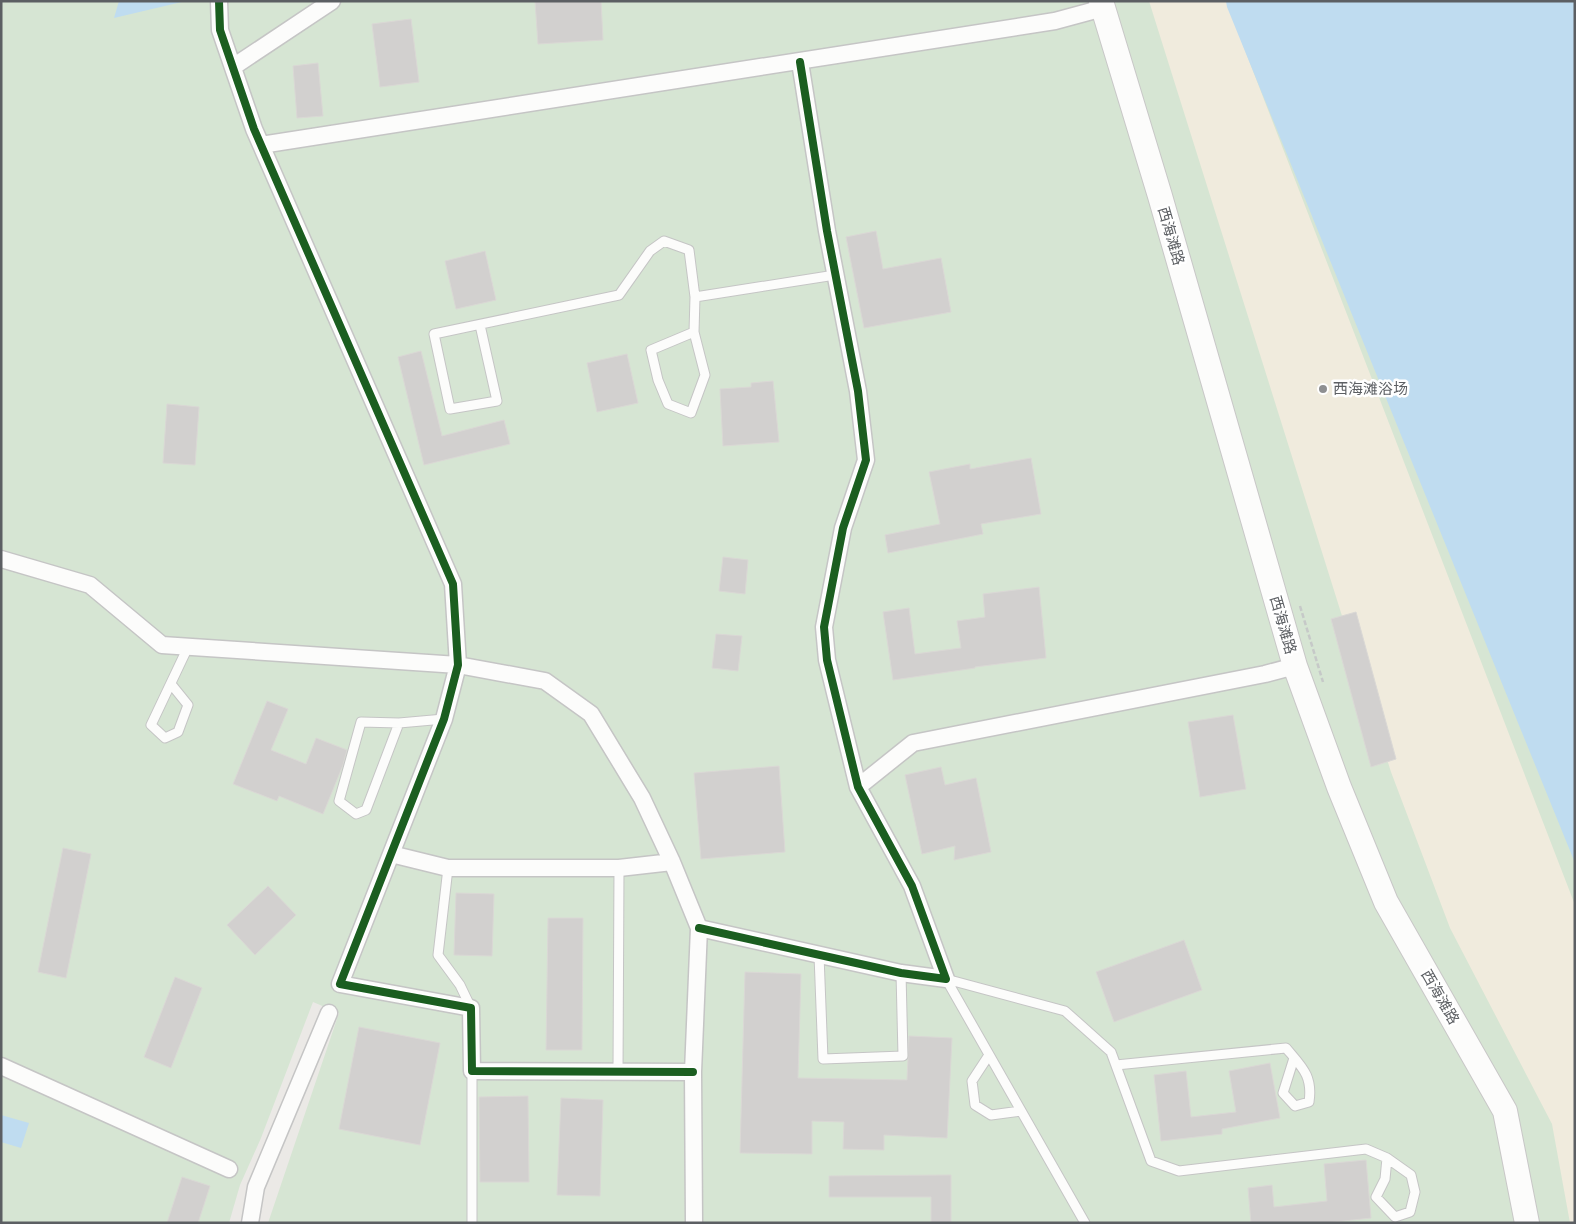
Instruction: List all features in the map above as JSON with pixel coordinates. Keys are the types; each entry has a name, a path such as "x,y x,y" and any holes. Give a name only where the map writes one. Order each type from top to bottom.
{"main road":[{"name":"西海滩路","path":"1102,4 1160,196 1295,666 1339,787 1386,902 1505,1110 1527,1223"}],"street":[{"path":"219,1 220,30 261,145 452,584 458,665 444,719 340,984 471,1008 472,1071 692,1072"},
{"path":"233,67 332,1"},
{"path":"261,145 1055,21 1102,4"},
{"path":"698,928 901,973 946,979 912,886 858,787 827,660 824,627 843,528 866,460 858,391 827,232 800,62"},
{"path":"1,559 90,585 162,645 458,665 545,681 591,714 642,798 672,862 698,928 692,1072 694,1223"},
{"path":"858,787 913,743 1265,674 1295,666"},
{"path":"391,854 448,868 619,868 672,862"},
{"path":"250,1223 256,1187 329,1013"},
{"path":"1,1066 229,1169"}],"lane":[{"path":"480,325 497,401 450,410 434,334 619,294 650,251 664,242 689,250 695,297 694,332 705,375 691,413 668,404 658,380 651,350 694,332"},
{"path":"695,297 835,275"},
{"path":"171,684 188,705 178,732 165,738 152,725 188,647"},
{"path":"400,723 366,810 356,814 339,800 361,722 400,723 444,719"},
{"path":"448,868 438,955 460,985 471,1008"},
{"path":"618,1072 619,868"},
{"path":"819,955 823,1059 903,1056 901,973"},
{"path":"946,979 1085,1223"},
{"path":"946,979 1065,1011 1111,1052 1151,1162 1179,1171 1366,1149 1388,1158 1411,1175 1415,1192 1410,1212 1395,1217 1376,1197 1384,1179 1388,1158"},
{"path":"1116,1065 1286,1048 1305,1070 1311,1089 1309,1102 1295,1106 1283,1093 1294,1058"},
{"path":"989,1055 972,1081 975,1105 991,1115 1021,1111"},
{"path":"472,1071 472,1223"}],"path":[{"path":"1298,600 1324,685"}],"green space":[{"path":"1,1 1575,1 1575,1223 268,1223 339,1013 313,1002 261,1138 240,1185 229,1223 1,1223"}],"sand":[{"name":"西海滩浴场","path":"1149,1 1226,1 1575,905 1575,1223 1570,1223 1552,1124 1450,928 1391,772"}],"water":[{"path":"119,1 186,1 114,18"},
{"path":"1226,1 1575,1 1575,863 1227,7"},
{"path":"1,1115 29,1123 21,1148 1,1142"}],"building":[{"path":"535,1 601,1 603,40 538,44"},
{"path":"411,19 419,82 380,87 372,24"},
{"path":"318,63 323,116 297,118 293,66"},
{"path":"876,231 883,269 941,258 951,312 864,328 846,237"},
{"path":"485,251 496,300 456,309 445,261"},
{"path":"421,351 442,436 504,420 510,444 424,465 398,357"},
{"path":"627,354 638,403 597,412 587,363"},
{"path":"773,381 779,442 723,446 720,389 751,387 751,383"},
{"path":"167,404 199,407 195,465 163,463"},
{"path":"1031,458 1041,514 981,524 983,534 888,553 885,535 940,524 929,472 970,464 970,469"},
{"path":"723,557 748,560 745,594 719,591"},
{"path":"1039,587 1046,658 893,680 883,612 909,608 915,654 961,648 957,621 985,617 983,594"},
{"path":"1356,612 1396,759 1371,767 1331,619"},
{"path":"716,634 742,636 738,671 712,668"},
{"path":"267,701 288,709 271,750 306,764 316,738 347,750 343,765 323,814 279,796 277,801 233,784"},
{"path":"1233,715 1246,789 1200,797 1188,722"},
{"path":"779,766 785,852 701,859 694,773"},
{"path":"941,767 945,785 976,778 991,852 954,860 955,846 922,854 905,775"},
{"path":"63,848 91,854 66,978 38,972"},
{"path":"268,886 296,915 255,955 227,925"},
{"path":"456,893 494,894 492,956 454,955"},
{"path":"548,918 583,918 582,1050 546,1050"},
{"path":"1184,940 1202,990 1114,1022 1096,972"},
{"path":"745,972 801,974 798,1078 907,1080 909,1036 952,1038 947,1138 884,1135 884,1150 843,1149 844,1122 812,1121 812,1154 740,1153"},
{"path":"175,977 202,988 171,1068 144,1057"},
{"path":"359,1027 440,1043 420,1145 339,1129"},
{"path":"1270,1063 1280,1118 1222,1129 1222,1134 1161,1141 1154,1075 1186,1071 1191,1117 1236,1112 1229,1071"},
{"path":"528,1096 529,1182 480,1182 479,1097"},
{"path":"561,1098 603,1100 600,1196 557,1195"},
{"path":"1366,1160 1371,1218 1325,1223 1251,1223 1248,1188 1272,1185 1274,1207 1327,1201 1324,1164"},
{"path":"951,1175 951,1223 931,1223 931,1197 829,1197 829,1176"},
{"path":"182,1177 210,1186 198,1223 167,1223"}],"cycle path":[{"path":"219,1 220,30 254,129 453,584 458,665 444,719 340,984 471,1008 472,1071 693,1072"},
{"path":"699,928 901,973 946,979 912,886 858,787 827,660 824,627 843,528 866,460 858,391 827,231 800,62"}],"place":[{"name":"西海滩浴场","path":"1323,389"}]}
